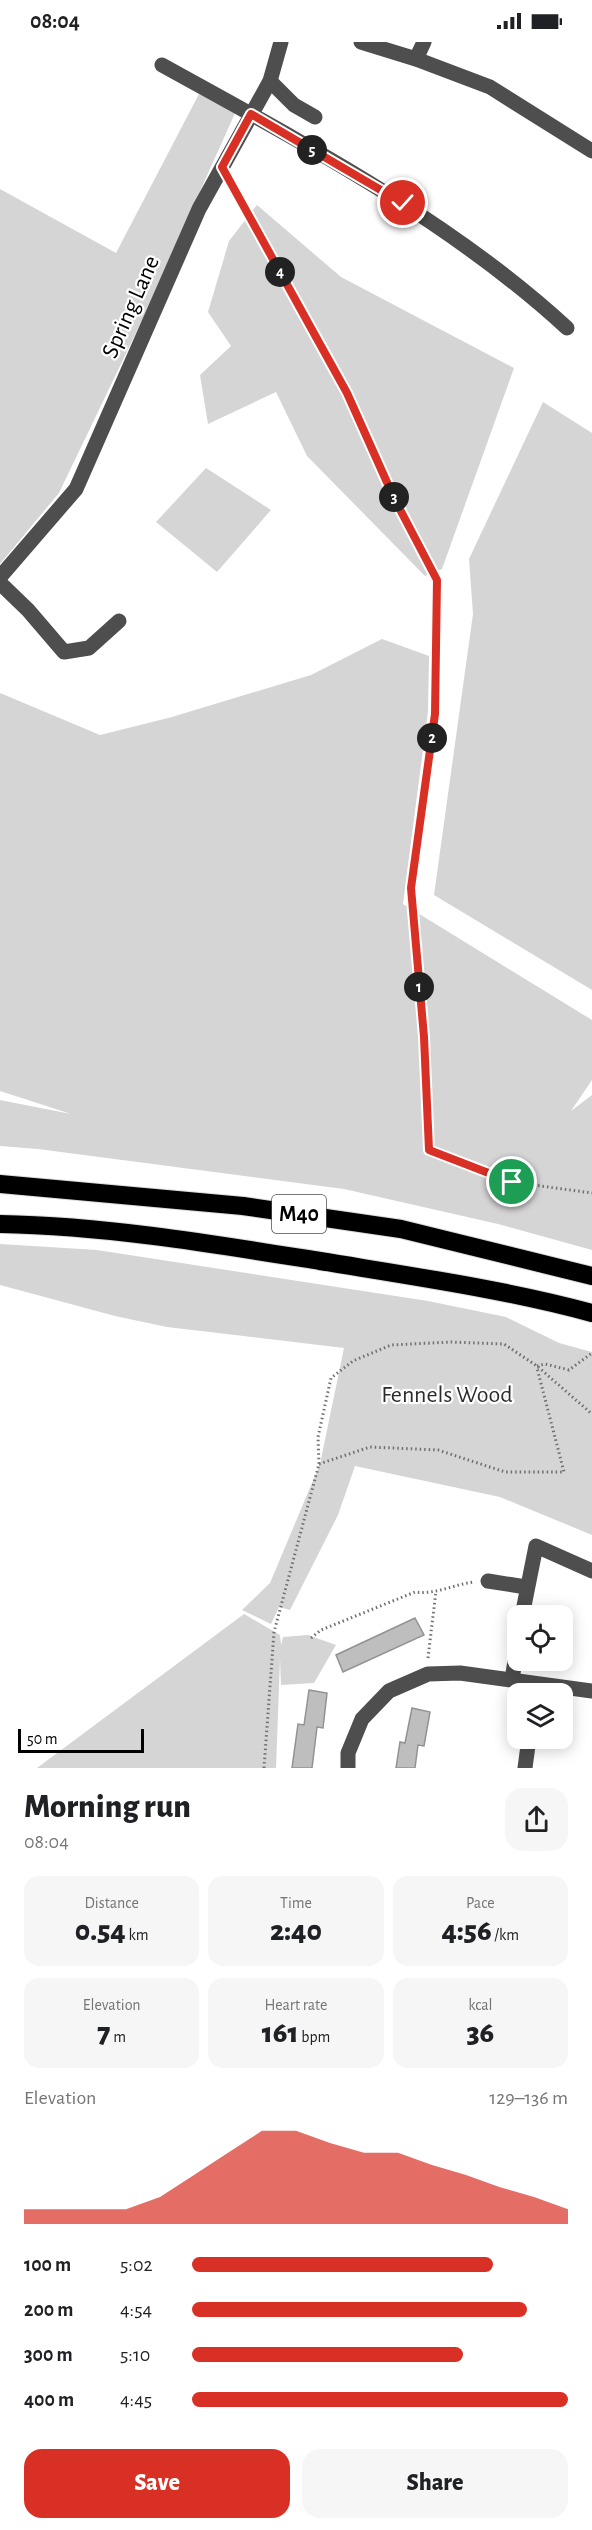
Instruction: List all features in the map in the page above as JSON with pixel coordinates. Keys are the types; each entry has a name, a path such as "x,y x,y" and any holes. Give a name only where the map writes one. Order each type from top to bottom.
{"highway":[{"name":"M40","path":"0,1184 243,1206 401,1229 592,1276"},
{"name":"M40","path":"0,1224 44,1225 206,1243 457,1283 592,1313"}],"street":[{"name":"Spring Lane","path":"0,577 76,489 199,209 270,81 281,42"},
{"path":"361,42 416,59 490,87 592,150"},
{"path":"416,59 424,42"},
{"path":"162,65 403,203 506,277 567,328"},
{"path":"270,81 294,105 315,117"},
{"path":"0,583 28,609 64,652 89,648 118,621"},
{"path":"524,1605 536,1546 592,1571"},
{"path":"488,1581 526,1587"},
{"path":"512,1679 513,1671"},
{"path":"348,1768 348,1754 362,1719 389,1691 428,1674 460,1672 512,1679 523,1683"},
{"path":"573,1690 592,1691"},
{"path":"525,1768 528,1749"}],"path":[{"path":"222,167 347,393 394,498 437,580 435,714 411,888 424,1037 429,1150 512,1182 592,1193"},
{"path":"264,1768 274,1632 319,1464 318,1437 331,1378 353,1360 391,1345 451,1342 504,1344 537,1366 592,1414"},
{"path":"537,1366 545,1364 569,1370 592,1353"},
{"path":"319,1464 370,1447 438,1450 505,1472 564,1472 537,1366"},
{"path":"311,1638 321,1630 416,1592 427,1594 463,1583 488,1581"},
{"path":"428,1674 428,1648 436,1591"}],"green space":[{"path":"199,94 236,111 144,316 59,493 0,564 0,189 116,253"},
{"path":"257,205 341,277 514,368 442,569 425,576 307,456 276,392 208,424 200,375 231,346 208,312 229,241"},
{"path":"543,402 592,433 592,990 434,895 473,614 469,559"},
{"path":"206,468 271,510 217,572 156,522"},
{"path":"382,639 429,656 428,711 403,904 592,1020 592,1080 571,1111 592,1095 592,1250 498,1224 344,1189 0,1146 0,1100 71,1114 0,1091 0,693 100,735 172,717 311,675"},
{"name":"Fennels Wood","path":"0,1244 97,1250 428,1301 506,1317 559,1343 592,1352 592,1535 500,1497 355,1466 338,1515 290,1610 279,1607 271,1624 242,1610 270,1583 320,1464 344,1348 167,1327 115,1316 0,1285"},
{"path":"244,1614 280,1635 281,1645 283,1637 308,1635 336,1645 314,1683 281,1685 280,1659 276,1768 37,1768"}],"building":[{"path":"415,1618 424,1635 343,1672 336,1655"},
{"path":"309,1690 327,1693 323,1728 317,1727 312,1768 292,1768 298,1724 304,1725"},
{"path":"412,1708 430,1712 424,1746 418,1745 415,1768 396,1768 400,1742 405,1743"}],"route":[{"path":"403,203 251,114 222,167 347,393 394,498 437,580 435,714 411,888 424,1037 429,1150 512,1182"}]}
